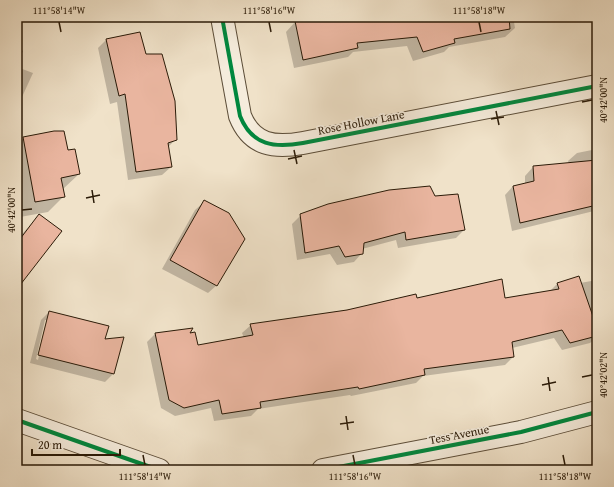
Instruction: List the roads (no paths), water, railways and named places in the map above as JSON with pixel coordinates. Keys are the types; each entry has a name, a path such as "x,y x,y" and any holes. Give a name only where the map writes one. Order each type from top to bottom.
{"street":[{"name":"Rose Hollow Lane","path":"222,17 240,116 244,127 259,140 269,144 281,146 303,143 597,86"},
{"name":"Tess Avenue","path":"323,470 348,468 521,432 597,412"},
{"path":"17,420 159,470"}]}
